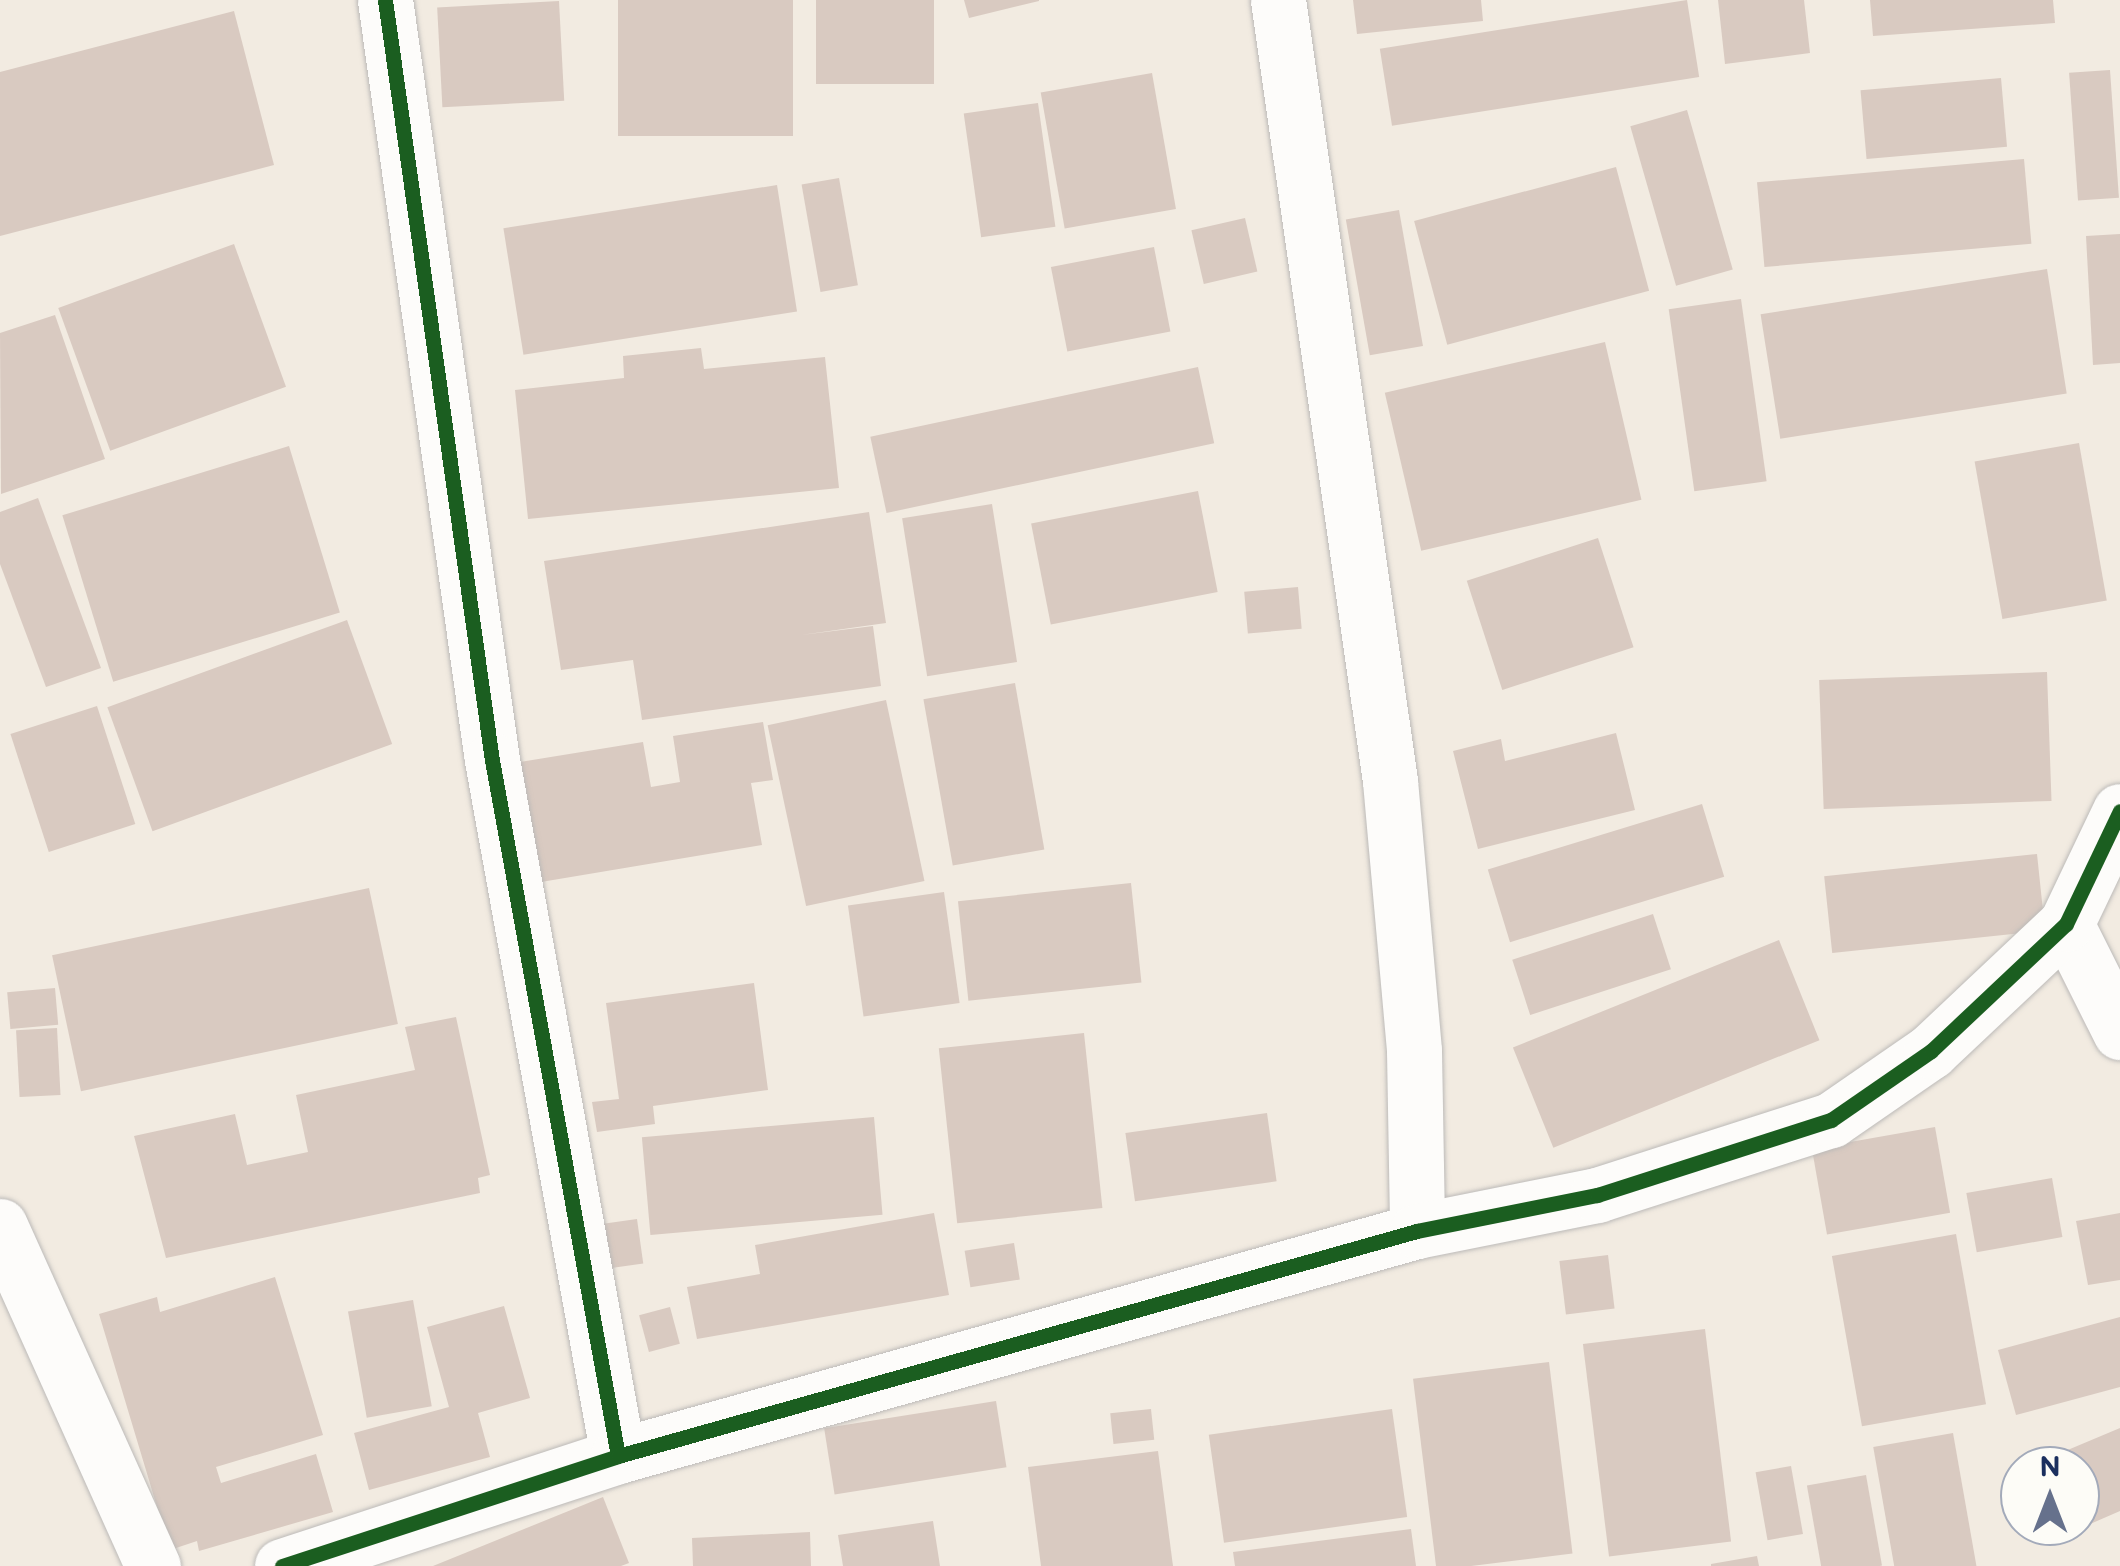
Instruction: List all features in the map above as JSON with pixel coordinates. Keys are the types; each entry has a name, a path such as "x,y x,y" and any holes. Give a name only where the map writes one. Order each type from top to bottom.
{"street":[{"path":"385,0 492,760 618,1456"},
{"path":"1278,0 1390,781 1414,1051 1417,1231"},
{"path":"282,1566 618,1456 1417,1231 1597,1195 1831,1120 1931,1051 2066,924 2120,811"},
{"path":"2066,924 2120,1032"},
{"path":"0,1226 153,1566"}],"building":[{"path":"618,0 793,0 793,136 618,136"},
{"path":"816,0 934,0 934,84 816,84"},
{"path":"964,0 1039,0 1039,1 969,18"},
{"path":"1353,0 1481,0 1483,21 1357,34"},
{"path":"1687,0 1699,77 1392,126 1380,49"},
{"path":"1718,0 1804,0 1810,53 1725,64"},
{"path":"1870,0 2053,0 2055,23 1873,36"},
{"path":"559,1 564,101 442,107 437,7"},
{"path":"234,11 274,165 0,236 0,72"},
{"path":"2110,70 2119,198 2078,201 2069,73"},
{"path":"1152,73 1176,209 1065,229 1041,93"},
{"path":"2001,78 2007,147 1867,159 1861,90"},
{"path":"1038,103 1055,227 981,237 964,113"},
{"path":"1687,110 1733,270 1676,286 1630,126"},
{"path":"2024,159 2031,244 1764,267 1757,182"},
{"path":"1616,167 1649,291 1447,345 1414,221"},
{"path":"839,178 858,285 821,292 802,185"},
{"path":"777,185 797,311 523,355 503,228"},
{"path":"1399,210 1423,346 1370,355 1346,219"},
{"path":"1245,218 1257,272 1204,284 1191,230"},
{"path":"2120,234 2120,363 2093,365 2086,236"},
{"path":"234,244 286,387 110,451 58,308"},
{"path":"1154,247 1170,331 1067,351 1051,267"},
{"path":"2047,269 2067,393 1780,439 1761,314"},
{"path":"1741,299 1767,481 1694,491 1669,309"},
{"path":"55,315 105,459 1,494 0,333"},
{"path":"1605,342 1641,500 1421,551 1385,393"},
{"path":"701,348 704,369 825,357 839,488 528,519 515,390 624,378 623,356"},
{"path":"1198,367 1214,443 887,513 870,437"},
{"path":"2079,443 2107,601 2002,619 1975,461"},
{"path":"289,446 340,612 113,682 62,515"},
{"path":"1198,491 1218,592 1051,625 1031,523"},
{"path":"38,498 101,668 46,687 0,564 0,512"},
{"path":"992,504 1017,662 927,676 902,518"},
{"path":"869,512 886,623 801,635 873,626 881,686 642,720 633,660 561,670 544,561"},
{"path":"1598,538 1634,647 1502,690 1467,581"},
{"path":"1298,587 1302,629 1248,634 1244,592"},
{"path":"347,620 392,744 153,831 107,707"},
{"path":"2047,672 2052,801 1824,809 1819,680"},
{"path":"1015,683 1044,849 953,866 923,699"},
{"path":"886,700 924,881 806,906 768,725"},
{"path":"97,706 135,824 49,852 10,734"},
{"path":"763,722 773,780 751,783 762,845 541,882 520,762 643,742 651,787 680,782 673,736"},
{"path":"1616,733 1635,810 1478,849 1453,751 1501,739 1505,761"},
{"path":"1702,804 1724,877 1510,942 1488,869"},
{"path":"2037,854 2045,931 1832,953 1824,876"},
{"path":"1131,883 1141,982 968,1001 958,901"},
{"path":"369,888 398,1024 81,1091 52,955"},
{"path":"944,892 960,1003 864,1016 848,905"},
{"path":"1653,914 1671,969 1530,1015 1512,960"},
{"path":"1779,940 1819,1040 1553,1148 1513,1048"},
{"path":"754,983 768,1090 653,1106 655,1124 597,1132 592,1102 619,1099 606,1003"},
{"path":"55,988 58,1025 10,1029 7,992"},
{"path":"456,1017 490,1175 478,1178 480,1193 166,1258 134,1136 235,1114 247,1165 308,1152 296,1095 415,1070 405,1027"},
{"path":"57,1028 61,1095 20,1097 16,1030"},
{"path":"1084,1033 1102,1208 957,1223 939,1048"},
{"path":"1267,1113 1277,1181 1135,1201 1125,1133"},
{"path":"874,1117 883,1215 650,1235 642,1137"},
{"path":"1935,1127 1950,1213 1827,1234 1812,1149"},
{"path":"2052,1178 2062,1237 1977,1252 1966,1193"},
{"path":"934,1213 949,1295 697,1339 687,1287 760,1274 755,1245"},
{"path":"2120,1213 2120,1280 2088,1285 2076,1221"},
{"path":"637,1219 643,1264 594,1271 587,1226"},
{"path":"1956,1234 1986,1404 1862,1426 1832,1256"},
{"path":"1014,1243 1020,1280 970,1287 965,1251"},
{"path":"1608,1255 1615,1309 1566,1315 1559,1261"},
{"path":"275,1277 323,1435 216,1467 221,1483 316,1454 333,1512 199,1551 197,1541 170,1550 99,1314 157,1297 160,1312"},
{"path":"413,1300 432,1406 367,1418 348,1311"},
{"path":"504,1306 530,1398 478,1413 490,1457 369,1490 354,1433 449,1407 427,1327"},
{"path":"670,1307 680,1344 649,1352 639,1315"},
{"path":"2120,1317 2120,1387 2016,1415 1998,1350"},
{"path":"1705,1329 1731,1541 1609,1556 1583,1344"},
{"path":"1549,1362 1573,1554 1471,1566 1436,1566 1413,1379"},
{"path":"996,1401 1006,1467 835,1494 824,1428"},
{"path":"1151,1409 1154,1440 1113,1444 1110,1413"},
{"path":"1392,1409 1407,1517 1224,1543 1209,1435"},
{"path":"2120,1428 2120,1511 2100,1520 2100,1446 2077,1446"},
{"path":"1953,1433 1976,1566 1894,1566 1873,1447"},
{"path":"1158,1451 1173,1566 1041,1566 1028,1467"},
{"path":"1791,1466 1803,1534 1768,1540 1756,1472"},
{"path":"1866,1475 1882,1566 1821,1566 1807,1485"},
{"path":"603,1497 629,1563 433,1566"},
{"path":"933,1521 940,1566 843,1566 838,1535"},
{"path":"1411,1529 1416,1566 1235,1566 1233,1552"},
{"path":"810,1532 811,1566 693,1566 692,1538"},
{"path":"1757,1556 1759,1566 1711,1566 1711,1564"}],"cycle path":[{"path":"385,0 492,760 618,1456"},
{"path":"282,1566 618,1456 1417,1231 1597,1195 1831,1120 1931,1051 2066,924 2120,811"}]}
